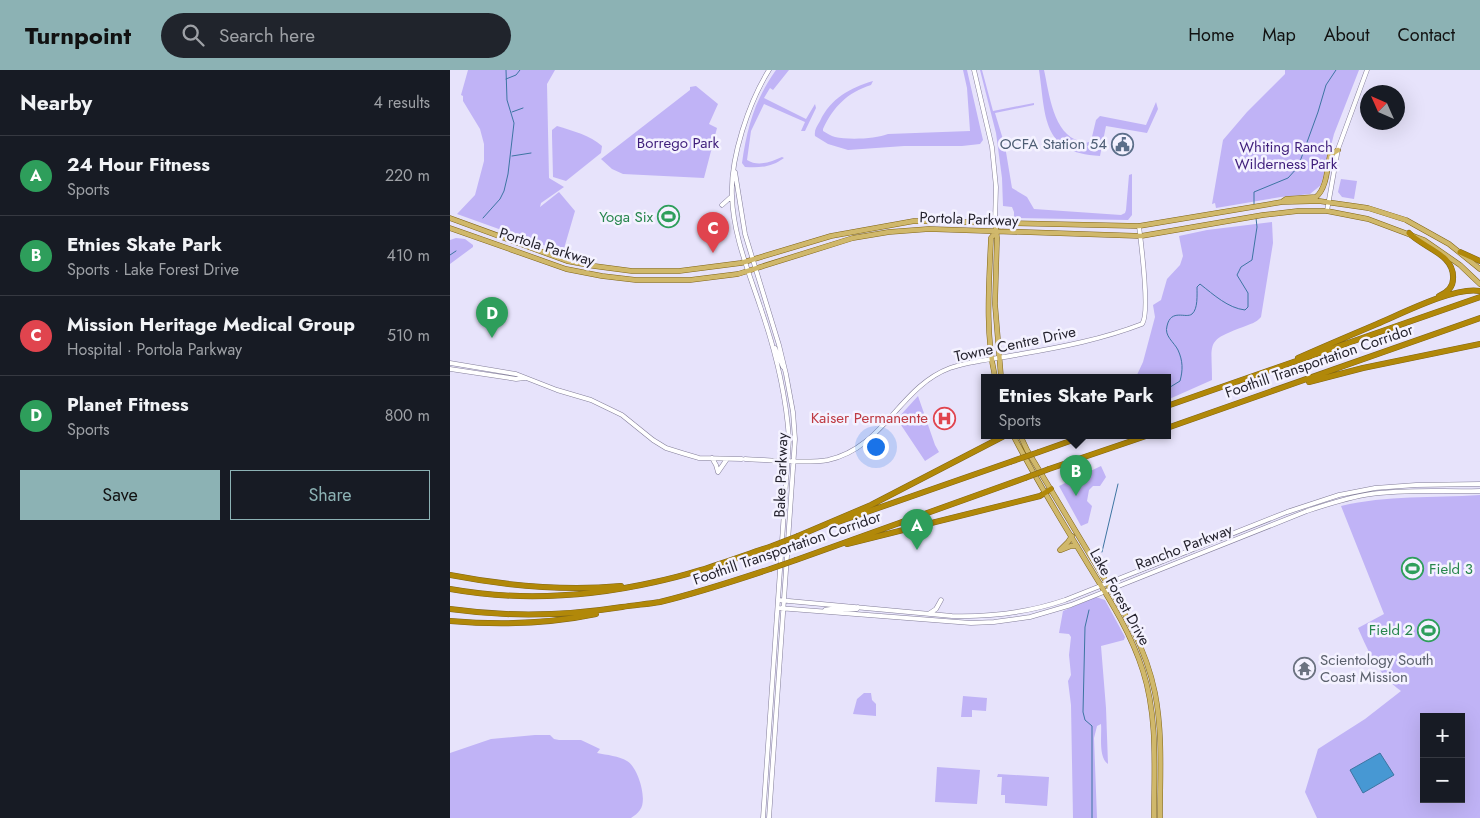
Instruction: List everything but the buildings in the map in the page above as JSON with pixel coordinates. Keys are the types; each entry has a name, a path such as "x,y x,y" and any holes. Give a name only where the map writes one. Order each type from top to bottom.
{"highway":[{"path":"1261,374 1423,304 1449,290 1453,283 1453,273 1446,259 1408,233"},
{"path":"1460,252 1480,261"},
{"path":"1423,304 1459,292 1480,291"},
{"name":"Foothill Transportation Corridor","path":"1171,405 1480,297"},
{"name":"Foothill Transportation Corridor","path":"1171,427 1480,318"},
{"path":"1296,383 1309,382 1478,343"},
{"path":"798,536 871,505 998,439"},
{"name":"Foothill Transportation Corridor","path":"450,590 494,596 554,595 603,592 656,582 772,546 1076,439"},
{"name":"Foothill Transportation Corridor","path":"450,609 476,613 553,614 591,612 658,602 710,589 770,569 1137,439"},
{"path":"839,545 852,544 1040,496 1051,489"},
{"path":"450,575 505,584 553,588 594,588 656,582"},
{"path":"450,621 483,624 564,619 658,602"}],"main road":[{"name":"Bake Parkway","path":"763,818 788,460 787,412 773,344 738,236 732,196 734,170 743,128 749,110 769,70"},
{"path":"974,70 992,147 996,187 995,304 1001,374"},
{"path":"1327,211 1338,150 1367,70"},
{"path":"1282,202 1286,199 1316,197 1323,188 1330,155 1338,150"},
{"name":"Bake Parkway","path":"734,170 737,178 744,234 779,345 793,412 794,460 769,818"},
{"path":"733,206 734,188 737,178"},
{"path":"722,205 732,196"},
{"name":"Portola Parkway","path":"450,218 561,258 594,266 632,271 679,272 746,262 831,236 914,221 1139,226 1282,202 1328,202 1368,208 1398,216 1432,233 1460,252 1480,269"},
{"name":"Portola Parkway","path":"450,228 566,268 602,276 636,280 690,280 738,274 853,238 889,232 929,229 1140,236 1263,215 1298,211 1327,211 1368,220 1408,233 1432,245 1460,265 1480,284"},
{"path":"1139,226 1140,236"},
{"path":"994,374 989,327 989,286 991,238 996,232"},
{"name":"Towne Centre Drive","path":"450,363 516,374 602,404 622,415 666,448 699,458 824,460 842,456 874,436 924,382 951,368 1072,345 1144,323 1145,302 1140,236"},
{"path":"773,344 786,374"},
{"name":"Towne Centre Drive","path":"450,370 516,380 525,378"},
{"name":"Lake Forest Drive","path":"1015,439 1044,493 1104,590 1132,641 1143,671 1149,694 1154,729 1154,818"},
{"name":"Lake Forest Drive","path":"1022,439 1107,582 1137,638 1149,669 1160,728 1160,818"},
{"path":"712,458 718,472 726,459"},
{"name":"Rancho Parkway","path":"778,600 929,614 979,617 1009,614 1049,606 1287,512 1339,495 1375,488 1480,484"},
{"name":"Rancho Parkway","path":"778,608 939,621 994,622 1024,618 1049,612 1307,511 1340,501 1371,494 1396,492 1480,491"},
{"path":"1072,536 1060,550 1071,546 1078,546"},
{"path":"929,614 936,609 941,600"},
{"path":"820,611 832,608 854,610 858,607"}],"green space":[{"path":"468,70 555,70 547,84 549,178 564,187 541,203 540,207 559,192 575,211 563,252 457,214 475,195 484,161 484,144 480,129 461,95"},
{"path":"776,70 789,70 773,90 770,88 764,98 806,119 815,104 816,108 805,131 801,131 805,122 764,104 751,131 747,160 760,163 784,158 766,166 745,167 742,163 746,138 753,114 757,103"},
{"path":"963,70 967,70 983,140 980,144 848,150 828,144 815,136 815,130 824,113 836,100 849,91 873,81 871,85 862,88 842,101 823,131 835,137 854,139 888,134 970,131 967,88"},
{"path":"980,70 982,70 993,111 1034,103 1034,105 995,113 1005,146 1012,188 1027,197 1034,209 1121,215 1126,210 1129,175 1132,174 1132,215 1128,220 1014,218 1012,207 1003,206 1002,178 996,133"},
{"path":"1039,70 1044,70 1050,101 1058,122 1071,137 1082,142 1091,141 1096,120 1100,116 1146,125 1156,102 1158,109 1147,133 1106,126 1100,156 1081,153 1067,148 1057,140 1050,129 1043,102"},
{"name":"Whiting Ranch Wilderness Park","path":"1285,70 1359,70 1334,134 1321,185 1310,194 1216,208 1215,203 1212,204 1223,140 1247,112 1285,74"},
{"name":"Borrego Park","path":"696,86 718,104 709,124 717,128 704,178 623,174 612,169 601,159 690,90 690,87"},
{"path":"557,126 587,136 602,146 601,153 566,181 553,177 552,130"},
{"path":"1341,179 1357,181 1354,199 1342,197 1338,192"},
{"path":"1272,222 1273,243 1261,317 1255,322 1216,340 1212,350 1212,380 1171,398 1171,374 1137,374 1143,362 1155,317 1153,305 1161,300 1167,279 1180,265 1183,256 1179,236 1207,230"},
{"path":"456,238 465,239 473,247 450,264 450,240"},
{"path":"918,396 939,452 925,461 897,419"},
{"path":"1101,466 1106,477 1100,486 1093,486 1089,490 1087,501 1092,506 1088,523 1081,526 1059,486"},
{"path":"1480,495 1480,818 1317,818 1305,792 1318,749 1365,719 1401,691 1380,670 1358,628 1384,614 1341,506 1393,498"},
{"path":"1096,597 1105,600 1125,637 1124,640 1101,646 1108,764 1103,756 1101,746 1101,724 1097,726 1094,738 1097,818 1073,818 1071,705 1068,681 1071,675 1069,655 1071,637 1069,634 1059,633 1063,611"},
{"path":"864,693 871,693 872,700 876,704 876,716 853,714 857,699"},
{"path":"963,696 987,698 986,711 972,710 972,717 961,717"},
{"path":"550,735 554,739 559,740 581,740 600,749 597,753 627,761 635,770 641,784 643,799 640,810 631,818 450,818 450,753 491,739"},
{"path":"937,767 980,770 977,804 935,802"},
{"path":"998,774 1049,777 1047,806 1005,803 1005,795 1001,795 1002,777 997,777"}],"water":[{"path":"1380,753 1394,775 1363,793 1350,770"}],"waterway":[{"path":"483,218 500,199 508,174 514,123 507,100 506,70"},
{"path":"506,79 516,75 520,70"},
{"path":"1254,204 1254,192 1288,178 1298,167 1326,85 1336,70"},
{"path":"512,112 523,108"},
{"path":"512,156 531,153"},
{"path":"1171,387 1180,381 1182,362 1180,354 1168,336 1167,326 1172,317 1189,315 1194,312 1197,302 1197,287 1200,284 1233,307 1245,310 1248,307 1248,293 1237,275 1241,267 1252,260 1257,227 1256,218"},
{"path":"450,255 456,251"},
{"path":"1102,552 1118,484"},
{"path":"1089,610 1085,627 1083,712 1085,720 1092,726 1092,818"}],"place":[{"name":"OCFA Station 54","path":"1123,144"},
{"name":"Yoga Six","path":"669,217"},
{"name":"Mission Heritage Medical Group","path":"713,253"},
{"name":"Planet Fitness","path":"492,338"},
{"name":"Kaiser Permanente","path":"944,418"},
{"name":"Etnies Skate Park","path":"1076,496"},
{"name":"24 Hour Fitness","path":"917,550"},
{"name":"Field 3","path":"1413,569"},
{"name":"Field 2","path":"1429,630"},
{"name":"Scientology South Coast Mission","path":"1304,669"}]}
